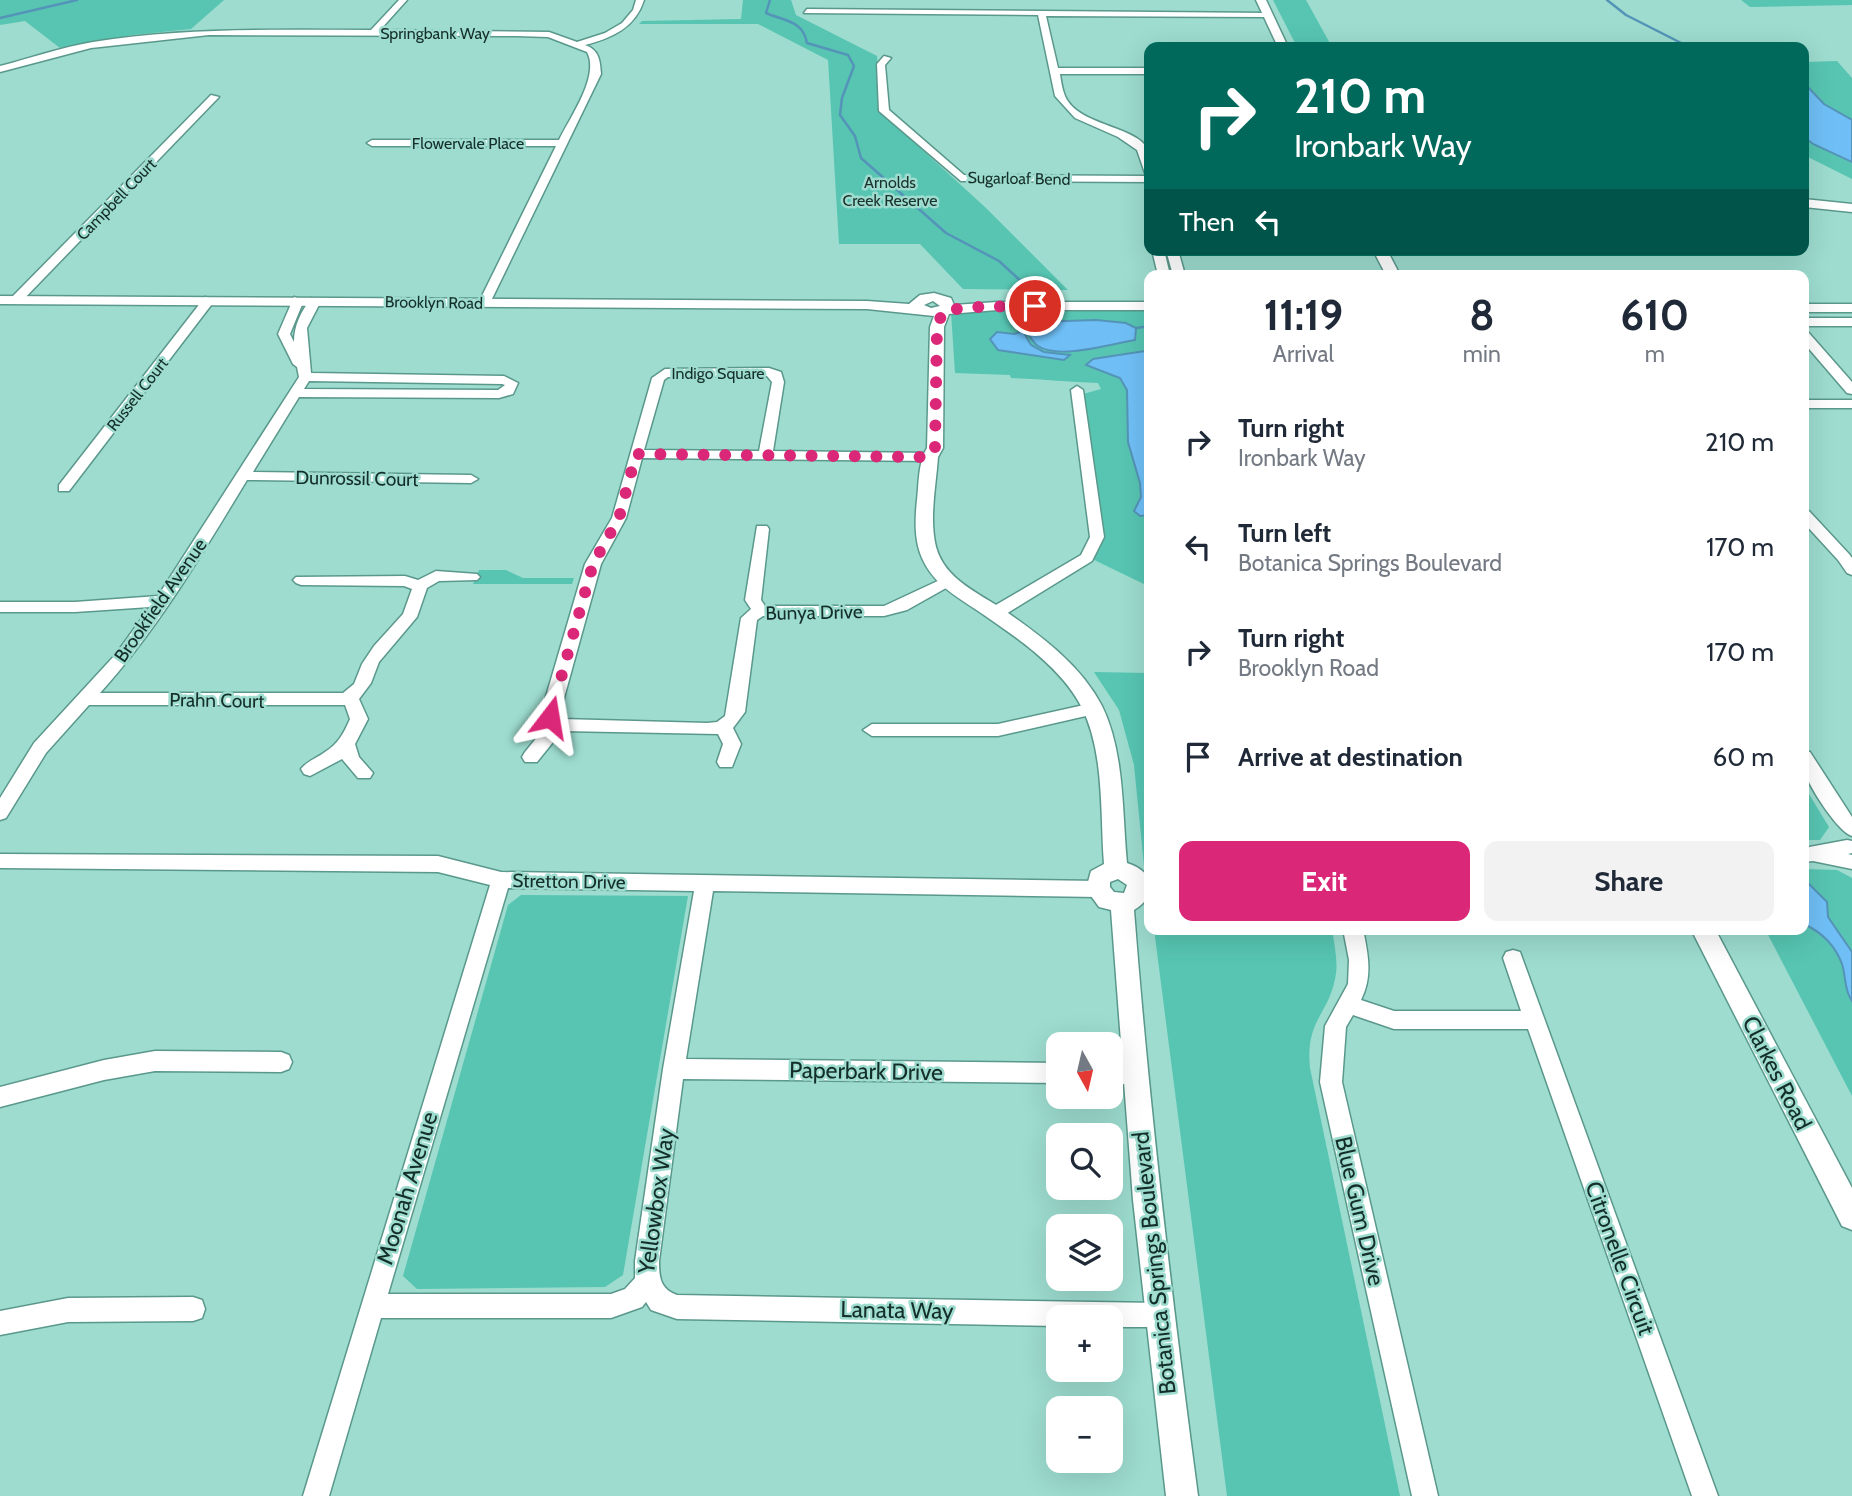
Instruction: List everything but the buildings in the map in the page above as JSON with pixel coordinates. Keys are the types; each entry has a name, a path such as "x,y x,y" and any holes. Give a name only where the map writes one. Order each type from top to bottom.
{"street":[{"path":"373,33 403,0"},
{"path":"579,44 615,32 639,9 640,0"},
{"path":"1261,0 1281,42"},
{"path":"807,11 1268,15"},
{"path":"1042,14 1059,96 1066,108 1090,124 1133,142 1144,153"},
{"name":"Springbank Way","path":"0,69 99,43 209,32 516,33 549,35 579,44"},
{"path":"485,302 596,74 596,60 592,50 579,44"},
{"name":"Sugarloaf Bend","path":"887,58 881,64 884,111 961,178 1144,180"},
{"path":"1055,71 1144,71"},
{"name":"Campbell Court","path":"16,300 78,240 214,97"},
{"name":"Flowervale Place","path":"372,143 563,143"},
{"path":"1809,203 1852,206"},
{"name":"Brooklyn Road","path":"0,300 942,306"},
{"name":"Russell Court","path":"64,488 209,300"},
{"path":"298,300 285,325 286,341 306,377"},
{"path":"306,377 299,337 302,323 315,301"},
{"path":"920,306 924,324 925,448 930,457"},
{"path":"1116,869 1103,740 1093,709 1074,680 1047,653 995,613 947,583 928,549 925,533 930,457 935,448 937,327 942,306 1144,306"},
{"path":"1809,308 1852,308"},
{"path":"1809,322 1852,322"},
{"path":"285,325 302,323"},
{"path":"1809,341 1852,390"},
{"name":"Indigo Square","path":"636,454 658,377 665,373 769,372 775,375 778,382 765,456"},
{"path":"295,393 499,394 508,391 512,383 504,380 306,377"},
{"name":"Brookfield Avenue","path":"0,813 40,748 122,658 179,578 306,377"},
{"path":"416,394 424,380"},
{"path":"995,613 1087,558 1097,537 1077,390"},
{"path":"1809,404 1852,404"},
{"path":"726,762 732,744 724,727 707,729 557,725 550,717 593,564 619,518 636,454 930,457"},
{"name":"Dunrossil Court","path":"243,476 471,479"},
{"path":"1809,519 1844,557 1852,570"},
{"path":"760,611 752,600 762,529"},
{"path":"420,586 436,576 472,577"},
{"path":"301,580 405,581 420,586"},
{"name":"Bunya Drive","path":"724,727 736,712 749,618 760,611 884,611 901,606 947,583"},
{"path":"310,769 348,745 359,719 350,698 363,686 373,659 403,627 420,598 420,586"},
{"path":"0,607 75,607 161,601"},
{"name":"Prahn Court","path":"83,699 331,701 350,698"},
{"path":"872,730 998,730 1093,709"},
{"path":"531,757 557,725"},
{"path":"348,745 351,760 364,773"},
{"path":"1809,767 1849,844 1809,855"},
{"name":"Stretton Drive","path":"0,861 439,864 501,880 1098,889"},
{"path":"1116,869 1136,877 1137,895 1107,900 1098,889 1099,877 1116,869"},
{"name":"Moonah Avenue","path":"316,1496 501,880"},
{"name":"Yellowbox Way","path":"372,1306 611,1306 633,1298 647,1283 647,1261 674,1069 705,883"},
{"name":"Botanica Springs Boulevard","path":"1124,1050 1137,895"},
{"name":"Blue Gum Drive","path":"1354,935 1359,960 1358,985 1336,1026 1331,1082 1425,1496"},
{"name":"Clarkes Road","path":"1706,935 1852,1216"},
{"name":"Citronelle Circuit","path":"1513,958 1705,1496"},
{"path":"1349,1005 1394,1020 1535,1020"},
{"path":"0,1097 104,1070 155,1061 281,1062"},
{"name":"Paperbark Drive","path":"674,1069 1046,1073"},
{"name":"Botanica Springs Boulevard","path":"1124,1087 1182,1496"},
{"name":"Lanata Way","path":"647,1283 660,1301 677,1307 1158,1315"},
{"path":"0,1323 68,1310 193,1309"}],"green space":[{"path":"0,0 224,0 191,29 133,35 60,48 25,21 0,25"},
{"name":"Arnolds Creek Reserve","path":"743,0 791,0 796,15 877,56 881,112 986,208 1068,290 963,289 920,244 839,244 828,60 758,24 639,24 642,21 741,19"},
{"path":"1273,0 1306,0 1329,42 1294,42"},
{"path":"1741,0 1852,0 1852,5 1750,7"},
{"path":"1837,61 1852,78 1852,179 1809,158 1809,62"},
{"path":"964,307 1144,307 1144,584 1086,556 1101,537 1083,394 1101,389 1098,383 955,373 951,312"},
{"path":"479,570 506,570 523,578 574,578 572,584 473,584"},
{"path":"1094,672 1144,673 1144,866 1134,765 1119,710"},
{"path":"1809,794 1829,827 1820,840 1809,840"},
{"path":"1809,869 1837,870 1852,878 1852,1096 1768,935 1809,935"},
{"path":"521,895 688,896 623,1275 605,1287 417,1289 403,1276 508,905"},
{"path":"1155,935 1333,935 1336,973 1332,991 1311,1039 1310,1068 1400,1496 1227,1496"}],"water":[{"path":"1809,88 1824,104 1852,120 1852,162 1809,141"},
{"path":"1096,320 1126,323 1136,328 1135,340 1059,352 1038,346 1025,328 1035,322"},
{"path":"1023,331 1031,345 1044,352 1070,355 1064,360 998,350 990,339 997,332 1014,334"},
{"path":"1144,351 1144,516 1134,511 1141,497 1140,483 1128,442 1127,390 1120,378 1086,365 1093,359"},
{"path":"1809,884 1827,902 1828,917 1852,952 1852,1001 1836,951 1809,927"}],"waterway":[{"path":"0,18 77,0"},
{"path":"770,0 766,13 797,26 805,35 807,43 848,55 854,66 842,98 840,115 855,136 861,158 946,233 999,261 1024,284 1029,301"},
{"path":"1607,0 1626,15 1679,42"},
{"path":"1136,328 1144,327"}],"route":[{"path":"550,717 593,564 619,518 636,454 930,457 935,448 937,327 943,311 958,307 1035,306"}]}
